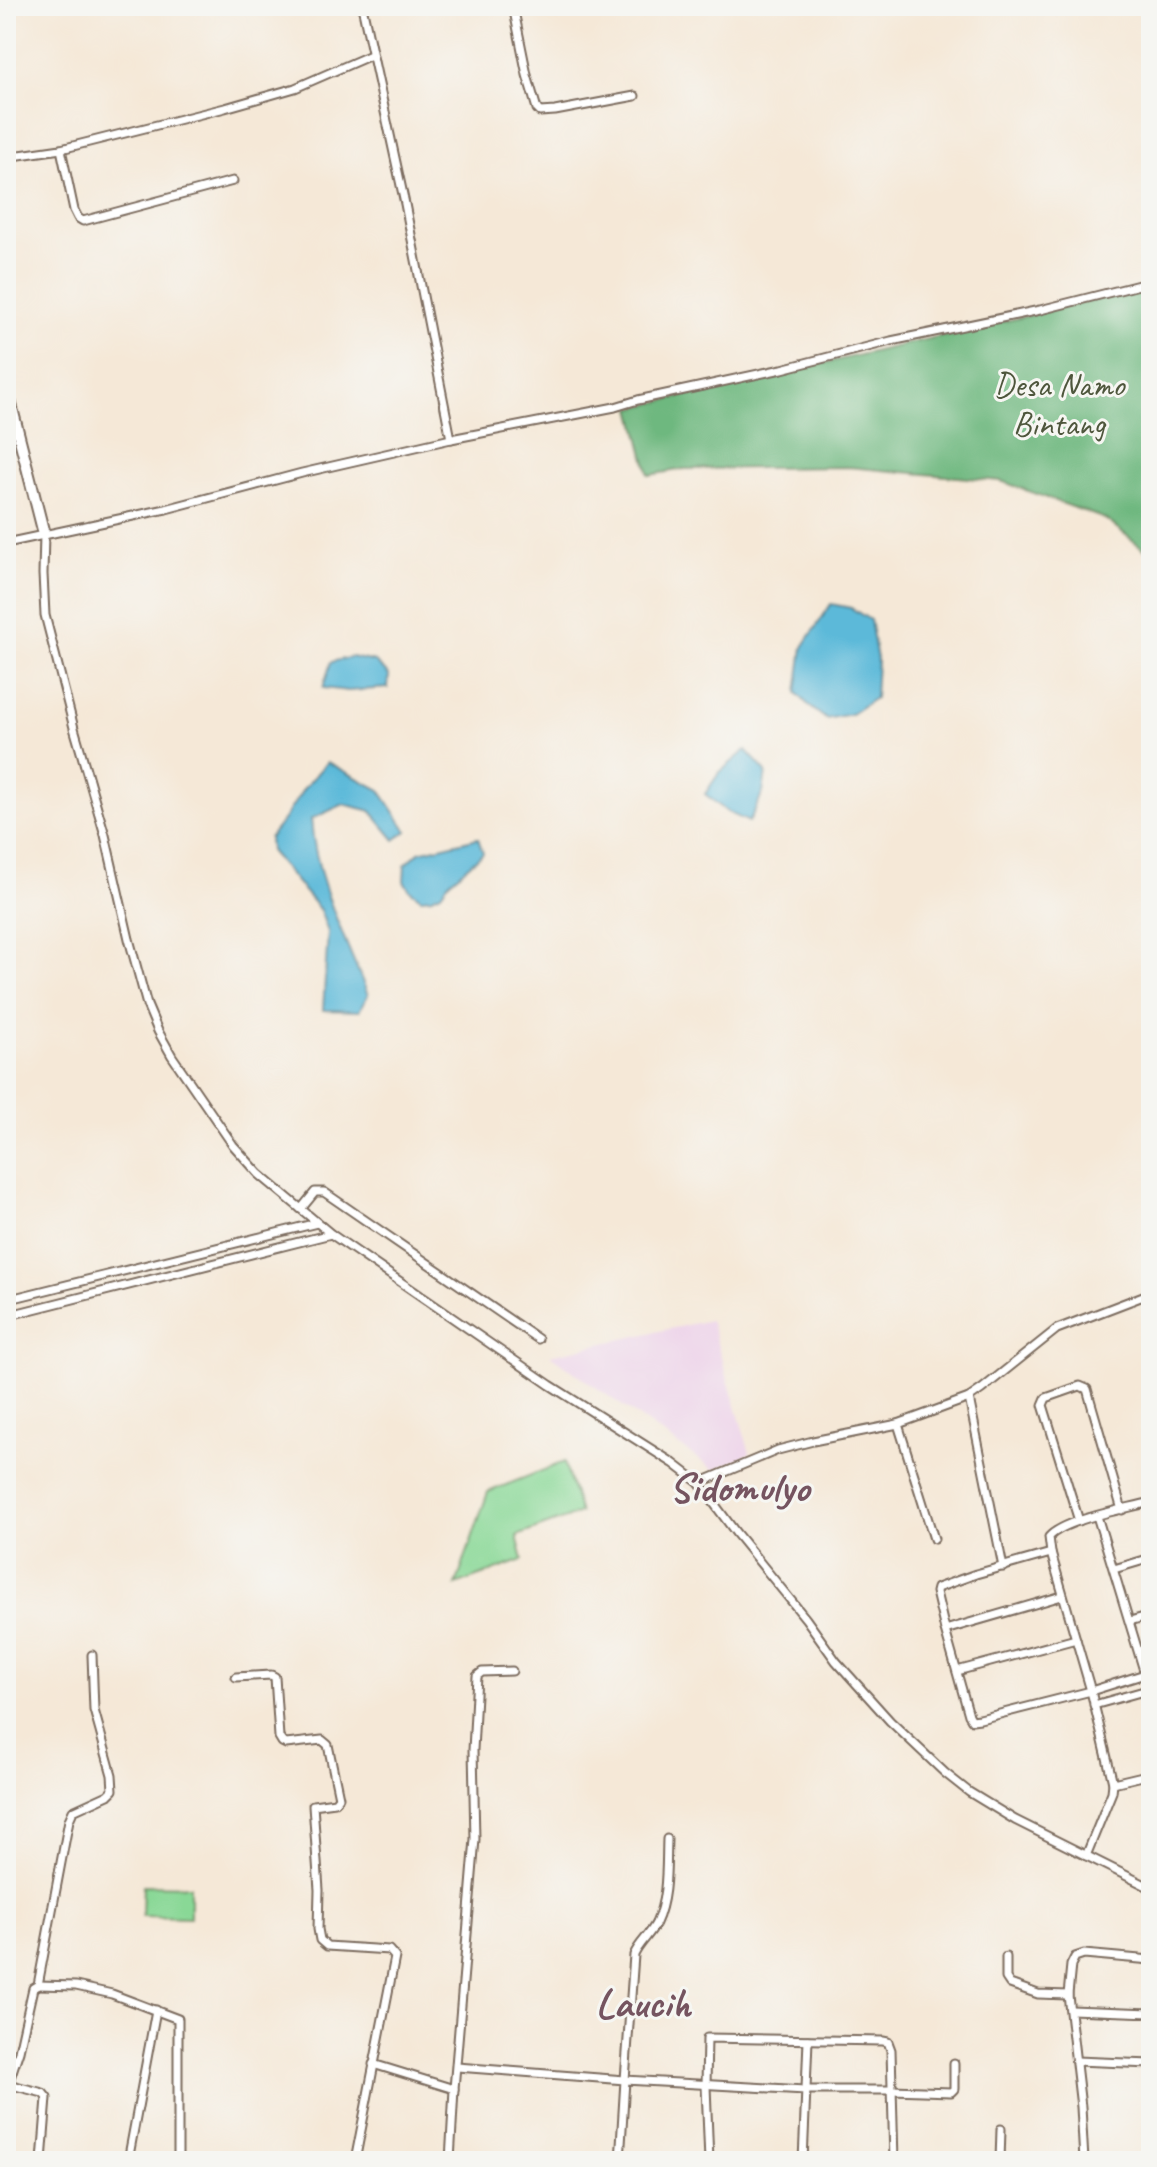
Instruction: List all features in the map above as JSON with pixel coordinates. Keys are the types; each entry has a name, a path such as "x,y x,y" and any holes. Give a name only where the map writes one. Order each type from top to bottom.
{"street":[{"path":"362,6 451,439"},
{"path":"513,6 527,75 540,112 635,96"},
{"path":"6,157 61,149 225,108 295,88 371,55"},
{"path":"61,149 74,210 83,221 233,181"},
{"path":"6,543 166,509 302,473 451,439 615,407 782,369 1151,282"},
{"path":"6,385 44,534 45,615 147,1005 172,1056 233,1145 259,1174 331,1234 699,1483 836,1661 917,1748 955,1782 1015,1820 1151,1888"},
{"path":"301,1209 315,1192 324,1192 538,1339"},
{"path":"6,1300 317,1223"},
{"path":"6,1316 331,1234"},
{"path":"699,1483 778,1450 898,1424 969,1398 1057,1329 1151,1293"},
{"path":"18,1297 22,1312"},
{"path":"1079,1521 1043,1403 1046,1398 1080,1386 1087,1389 1122,1510"},
{"path":"969,1398 1003,1567"},
{"path":"898,1424 934,1539"},
{"path":"1086,1856 1113,1783 1091,1691 1048,1540 1052,1532 1079,1521 1151,1502"},
{"path":"1051,1553 937,1588 945,1630 972,1720 1091,1691 1148,1673 1097,1516"},
{"path":"1114,1569 1151,1558"},
{"path":"945,1630 1062,1596"},
{"path":"1130,1621 1151,1615"},
{"path":"957,1671 1076,1639"},
{"path":"38,1985 69,1820 73,1811 113,1790 94,1710 92,1655"},
{"path":"450,2161 475,1839 473,1750 477,1676 482,1672 512,1671"},
{"path":"236,1677 275,1677 279,1737 282,1742 322,1740 328,1745 339,1797 335,1802 313,1805 319,1890 318,1938 327,1946 389,1950 395,1957 355,2161"},
{"path":"1094,1705 1151,1689"},
{"path":"1113,1783 1151,1774"},
{"path":"620,2161 633,1959 659,1913 666,1884 667,1839"},
{"path":"1084,2161 1068,1995 1071,1965 1079,1955 1151,1960"},
{"path":"1006,1957 1006,1978 1010,1984 1038,1994 1068,1995"},
{"path":"42,2161 47,2098 43,2093 7,2083 19,2051 33,1988 38,1985 76,1986 112,1994 178,2019 178,2161"},
{"path":"128,2161 156,2010"},
{"path":"1071,2010 1151,2013"},
{"path":"709,2161 707,2038 888,2042 891,2050 894,2161"},
{"path":"803,2161 808,2040"},
{"path":"1076,2061 1151,2064"},
{"path":"457,2067 706,2086 953,2092 954,2063"},
{"path":"373,2064 454,2089"},
{"path":"1000,2161 1001,2129"}],"shaded area":[{"path":"710,1320 750,1453 714,1470 550,1355"}],"green space":[{"name":"Desa Namo Bintang","path":"1151,287 1151,554 1105,519 1001,481 848,467 684,469 649,475 632,408"},
{"path":"564,1462 580,1513 517,1536 523,1560 456,1585 488,1492"},
{"path":"143,1885 190,1886 190,1917 142,1916"}],"water":[{"path":"831,604 851,608 870,620 877,659 875,698 851,714 826,719 797,693 803,647"},
{"path":"351,657 375,662 389,675 388,688 348,691 323,688 331,662"},
{"path":"746,750 766,772 763,793 749,822 727,812 705,794 719,773"},
{"path":"327,762 380,790 407,831 395,840 371,811 344,804 311,819 325,886 368,995 359,1011 323,1010 328,932 320,910 270,851 269,838 304,788"},
{"path":"478,838 483,853 449,882 441,893 421,898 410,890 404,881 405,865 419,852"}],"district":[{"name":"Sidomulyo","path":"739,1486"},
{"name":"Laucih","path":"643,2002"}]}
